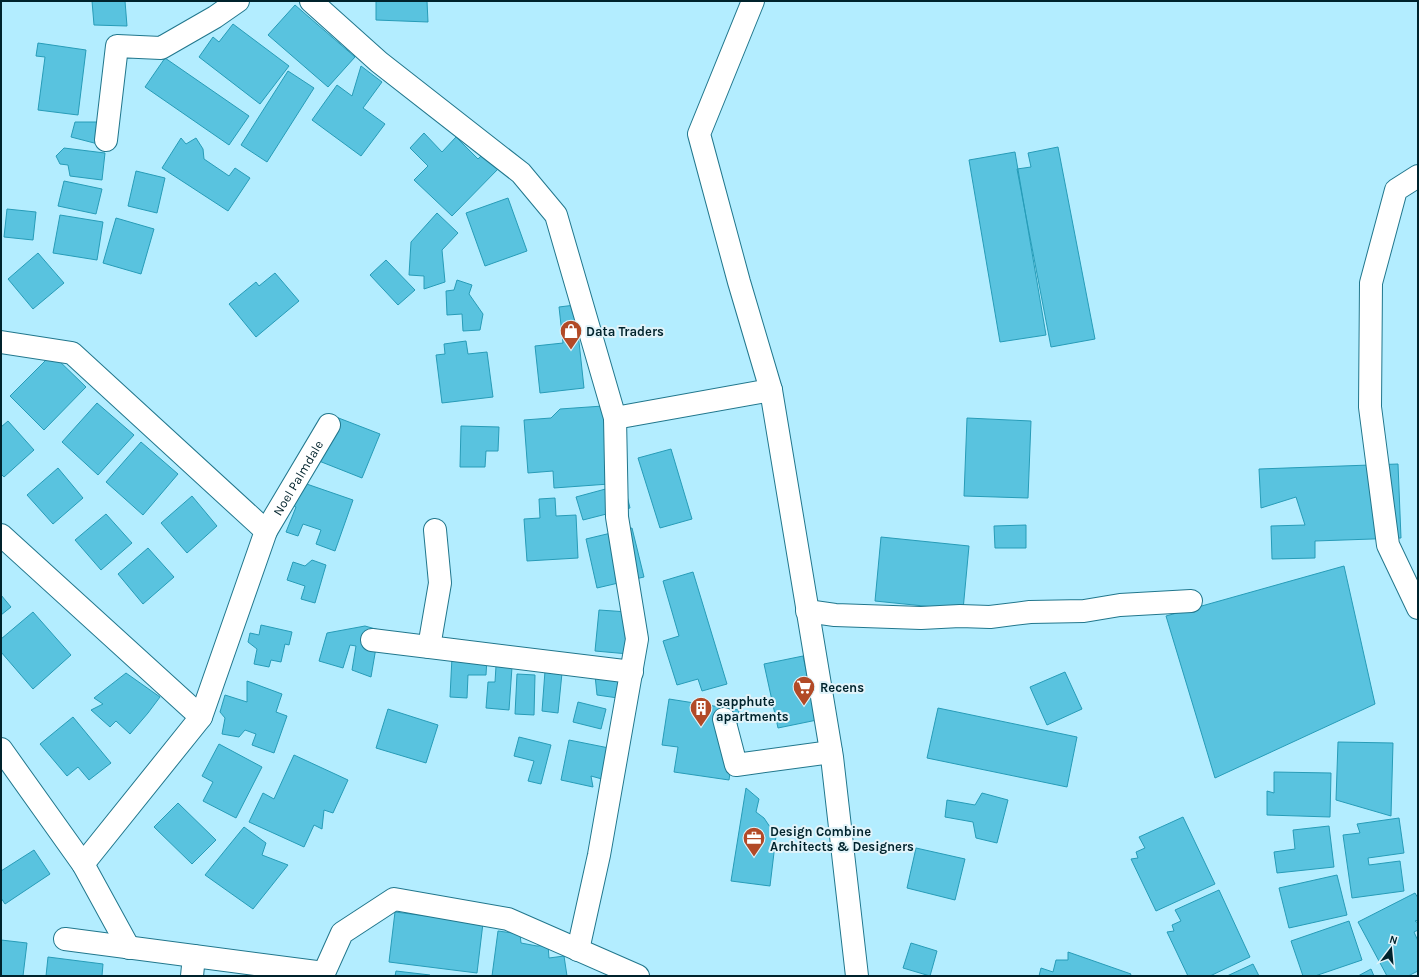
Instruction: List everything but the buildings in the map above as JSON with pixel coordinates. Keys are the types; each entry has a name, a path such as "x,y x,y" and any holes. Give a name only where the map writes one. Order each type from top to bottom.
{"street":[{"path":"106,140 117,46 161,48 215,17 238,1"},
{"path":"311,1 379,62 521,173 556,215 615,418 617,517 638,639 599,855 578,950"},
{"path":"753,1 699,134 739,282 771,390 831,752 857,976"},
{"path":"1418,176 1396,190 1371,283 1370,407 1388,545 1418,608"},
{"path":"1,342 72,353 266,531"},
{"path":"615,418 771,390"},
{"name":"Noel Palmdale","path":"83,864 201,717 266,531 329,425"},
{"path":"429,647 440,583 435,530"},
{"path":"1,535 201,717"},
{"path":"807,611 835,615 921,618 960,616 990,617 1030,612 1084,611 1120,605 1191,602"},
{"path":"372,640 632,672"},
{"path":"724,719 736,765 831,752"},
{"path":"1,749 83,864 129,948"},
{"path":"65,939 129,948 193,966 324,972 342,933 394,899 508,919 638,976"}],"place":[{"name":"Data Traders","path":"571,350"},
{"name":"Recens","path":"804,706"},
{"name":"sapphute apartments","path":"701,728"},
{"name":"Design Combine Architects & Designers","path":"754,858"}]}
